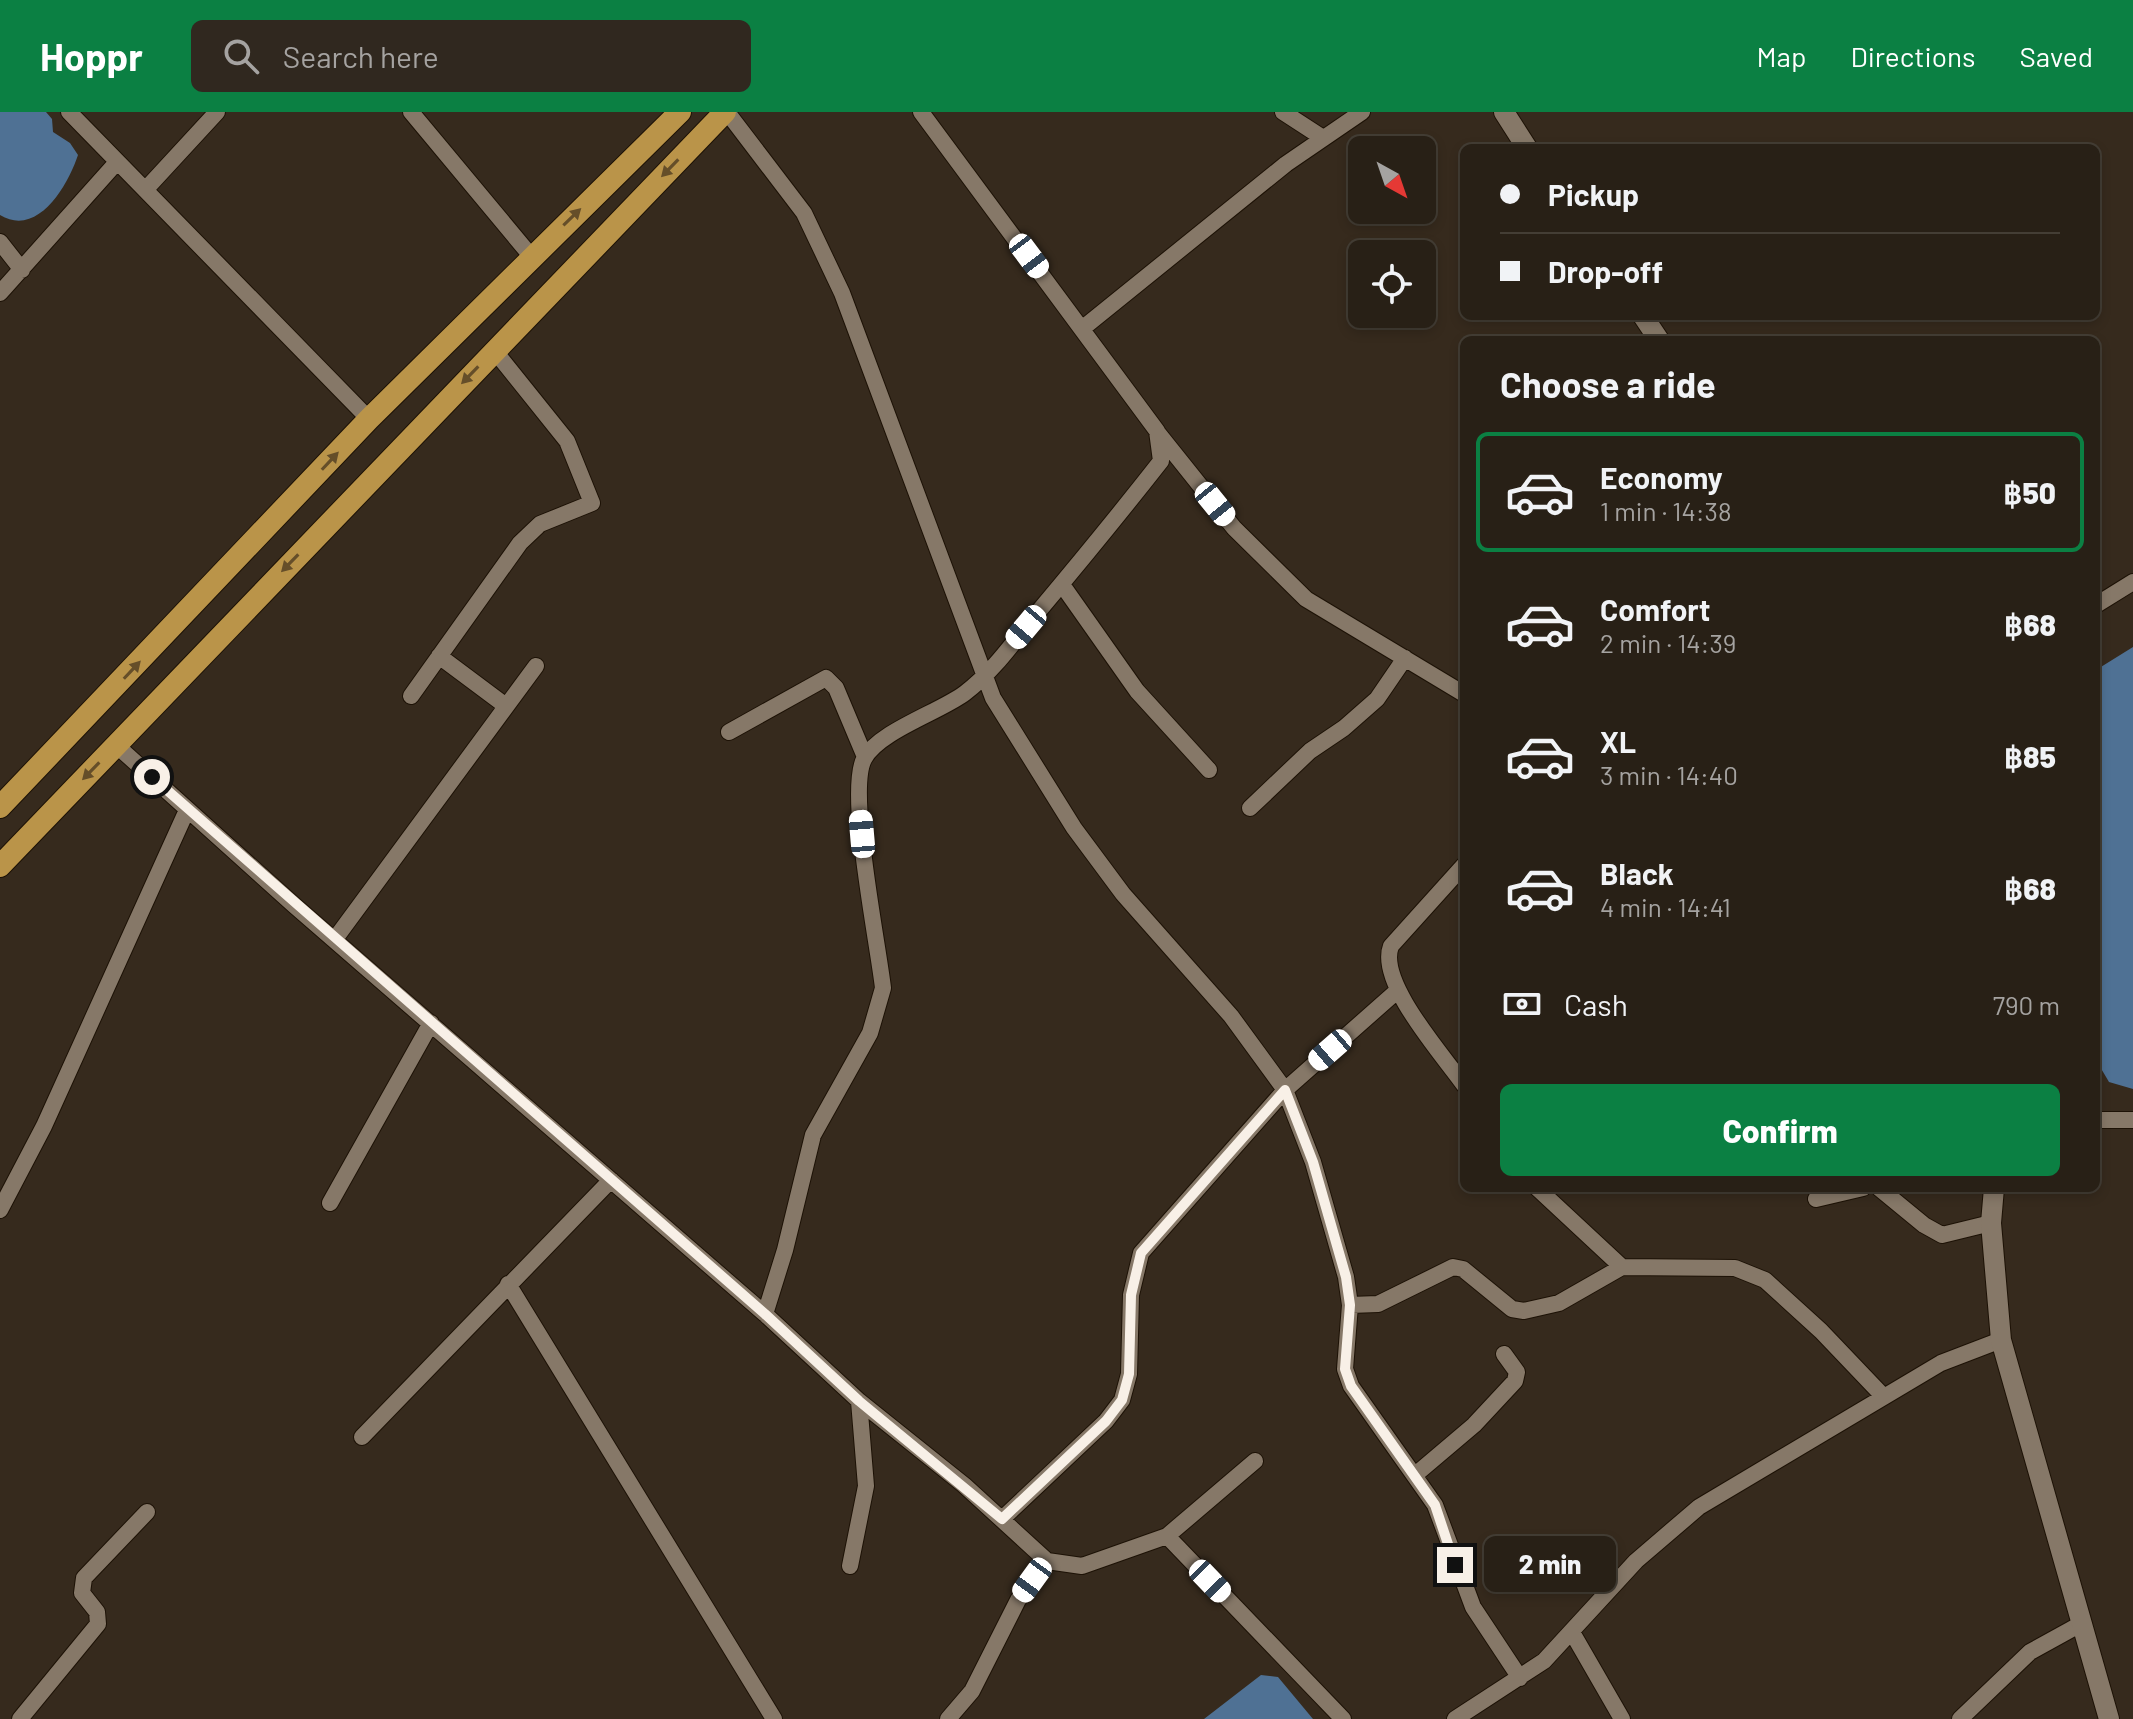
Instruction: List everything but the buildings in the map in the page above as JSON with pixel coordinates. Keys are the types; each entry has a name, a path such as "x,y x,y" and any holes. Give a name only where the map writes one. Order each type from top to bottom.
{"main road":[{"path":"0,807 369,419 680,112"},
{"path":"0,866 726,112"}],"street":[{"path":"69,112 369,419"},
{"path":"146,189 217,112"},
{"path":"411,112 531,256"},
{"path":"726,112 804,213 842,293 993,698 1082,839 1123,894 1231,1016 1285,1090 1313,1162 1346,1277 1350,1305 1345,1334 1348,1377 1435,1505 1473,1607 1520,1678"},
{"path":"921,112 1157,431 1234,528 1306,599 1460,692"},
{"path":"1283,112 1323,138"},
{"path":"1083,328 1275,173 1362,112"},
{"path":"1504,112 1524,144"},
{"path":"0,293 117,162"},
{"path":"0,242 22,270"},
{"path":"411,696 520,543 540,524 592,503 567,441 494,350"},
{"path":"765,1314 785,1250 813,1135 870,1033 883,988 864,861 858,780 865,757 896,733 962,695 984,678 1063,586 1161,461 1157,431"},
{"path":"2100,603 2133,582"},
{"path":"1063,586 1137,691 1209,770"},
{"path":"439,656 506,706"},
{"path":"1250,808 1310,751 1344,728 1377,699 1405,658"},
{"path":"335,939 536,666"},
{"path":"729,732 826,678 836,688 865,757"},
{"path":"116,745 765,1314 859,1401 1002,1519 1047,1561 1082,1566 1167,1536 1255,1461"},
{"path":"0,1210 44,1126 187,810"},
{"path":"1460,869 1391,946 1387,962 1397,991 1460,1079"},
{"path":"1002,1519 1106,1421 1122,1400 1129,1374 1131,1295 1141,1253 1285,1090 1397,991"},
{"path":"330,1203 431,1023"},
{"path":"2100,1120 2133,1120"},
{"path":"362,1437 611,1180"},
{"path":"1541,1192 1622,1267"},
{"path":"1816,1199 1846,1192"},
{"path":"1884,1192 1942,1235 1991,1223"},
{"path":"1994,1192 1991,1223 2001,1340 2079,1625 2109,1719"},
{"path":"1350,1305 1378,1304 1453,1267 1463,1269 1512,1309 1524,1311 1559,1303 1622,1267 1707,1265 1735,1268 1765,1280 1821,1331 1883,1396"},
{"path":"508,1284 774,1719"},
{"path":"1455,1719 1520,1678 1573,1634 1636,1561 1699,1507 1941,1363 2001,1340"},
{"path":"1415,1475 1474,1425 1515,1381 1517,1372 1504,1354"},
{"path":"850,1566 866,1486 859,1401"},
{"path":"20,1719 98,1624 97,1612 82,1593 84,1578 147,1512"},
{"path":"1167,1536 1343,1719"},
{"path":"948,1719 972,1691 1018,1600 1047,1561"},
{"path":"1960,1719 2030,1652 2079,1625"},
{"path":"1573,1634 1622,1719"}],"water":[{"path":"0,112 46,112 52,119 53,132 70,143 78,155 67,180 50,205 27,220 0,215"},
{"path":"2133,647 2133,1089 2109,1082 2100,1067 2100,668"},
{"path":"1261,1675 1278,1677 1313,1719 1204,1719"}],"route":[{"path":"152,777 295,906 765,1314 859,1401 1002,1519 1106,1421 1122,1400 1129,1374 1131,1295 1141,1253 1285,1090 1313,1162 1346,1277 1350,1305 1345,1334 1345,1369 1351,1386 1435,1505 1455,1565"}]}
